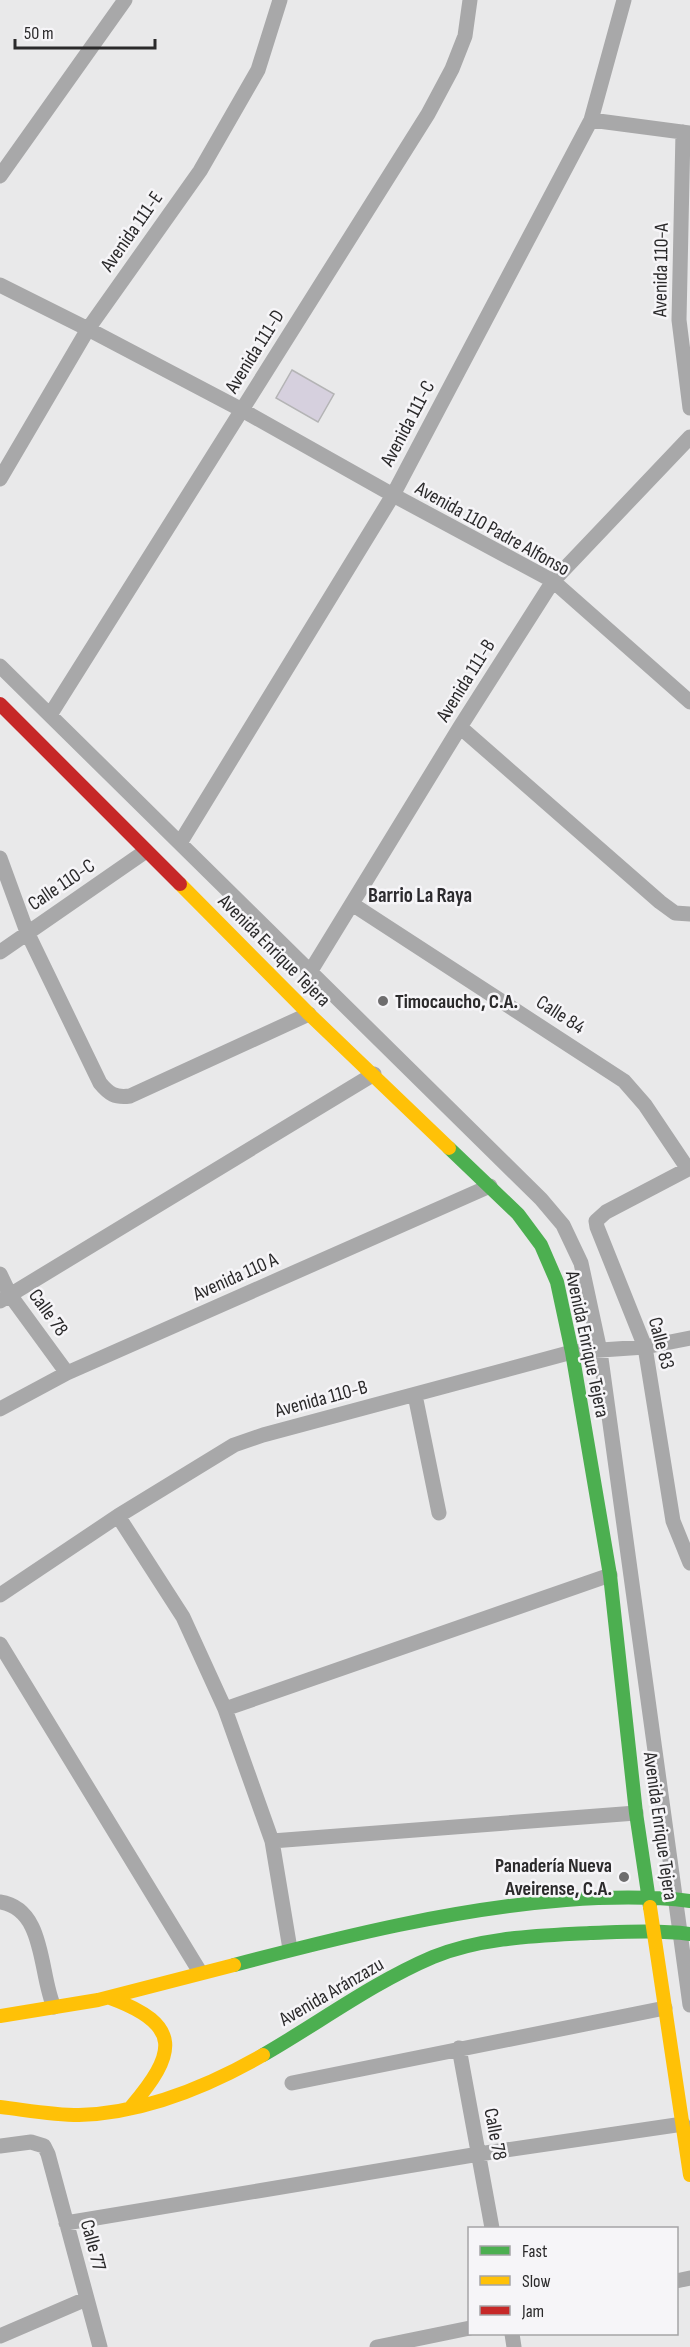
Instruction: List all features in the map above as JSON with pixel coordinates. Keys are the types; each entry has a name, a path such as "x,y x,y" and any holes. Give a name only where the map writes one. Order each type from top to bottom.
{"street":[{"path":"0,176 126,0"},
{"name":"Avenida 111-E","path":"0,479 88,328 200,171 258,70 280,0"},
{"name":"Avenida 111-D","path":"50,715 428,114 452,69 465,36 470,0"},
{"name":"Avenida 111-C","path":"180,843 393,495 591,120 624,0"},
{"path":"591,120 686,133"},
{"name":"Avenida 110-A","path":"686,133 679,320 690,408"},
{"name":"Avenida 110 Padre Alfonso","path":"0,285 88,328 242,410 553,581 690,702"},
{"name":"Avenida 111-B","path":"310,972 460,727 553,581 690,437"},
{"name":"Avenida Enrique Tejera","path":"0,666 480,1138 541,1199 563,1225 581,1263 600,1351 683,1900 690,2005"},
{"name":"Avenida Enrique Tejera","path":"0,704 309,1014 490,1186 518,1214 541,1245 557,1282 572,1352 610,1575 636,1813 690,2175"},
{"path":"460,727 660,902 675,913 690,914"},
{"name":"Calle 110-C","path":"0,952 146,851"},
{"path":"0,858 27,932 100,1083 108,1093 118,1098 130,1096 309,1014"},
{"name":"Calle 84","path":"352,904 624,1081 645,1105 689,1169"},
{"path":"5,1298 374,1074"},
{"name":"Calle 83","path":"689,1169 606,1212 596,1221 645,1347 674,1521 690,1563"},
{"name":"Avenida 110 A","path":"0,1409 67,1373 490,1186"},
{"name":"Calle 78","path":"0,1274 5,1298 67,1373"},
{"name":"Avenida 110-B","path":"0,1595 118,1516 234,1445 263,1435 572,1352 645,1347 690,1338"},
{"path":"415,1395 439,1513"},
{"path":"118,1516 183,1617 225,1710 272,1841 290,1949"},
{"path":"674,1521 690,1519"},
{"path":"225,1710 610,1575"},
{"path":"0,1644 200,1972"},
{"path":"272,1841 636,1813"},
{"name":"Avenida Aránzazu","path":"0,2016 110,1998 290,1949 461,1911 538,1901 649,1897 683,1900"},
{"path":"0,1902 15,1906 27,1917 35,1936 49,1996 54,2007"},
{"name":"Avenida Aránzazu","path":"0,2107 48,2113 89,2114 131,2107 188,2091 229,2074 414,1965 469,1944 526,1936 654,1931 685,1933"},
{"path":"110,1998 136,2007 147,2014 165,2035 165,2056 161,2068 131,2107"},
{"path":"292,2083 665,2008"},
{"name":"Calle 78","path":"459,2048 492,2227"},
{"path":"66,2223 478,2154 682,2124"},
{"name":"Calle 77","path":"0,2146 31,2142 44,2146 48,2154 100,2347"},
{"path":"0,2336 86,2299"},
{"path":"377,2347 468,2328"}],"building":[{"path":"292,370 334,394 318,422 276,398"}],"traffic: fast":[{"path":"449,1148 518,1214 541,1245 557,1282 572,1352 610,1575 636,1813 650,1907"},
{"path":"234,1965 399,1925 524,1904 597,1898 690,1901"},
{"path":"263,2055 410,1967 452,1950 490,1941 550,1935 640,1932 690,1934"}],"traffic: slow":[{"path":"180,884 309,1014 449,1148"},
{"path":"650,1907 690,2175"},
{"path":"0,2016 98,2000 234,1965"},
{"path":"110,1998 134,2008 151,2019 161,2030 165,2043 164,2056 157,2071 131,2107"},
{"path":"0,2107 79,2115 127,2109 151,2104 197,2088 263,2055"}],"traffic: jam":[{"path":"0,704 180,884"}],"place":[{"name":"Timocaucho, C.A.","path":"383,1001"},
{"name":"Panadería Nueva Aveirense, C.A.","path":"624,1877"}],"district":[{"name":"Barrio La Raya","path":"420,895"}]}
